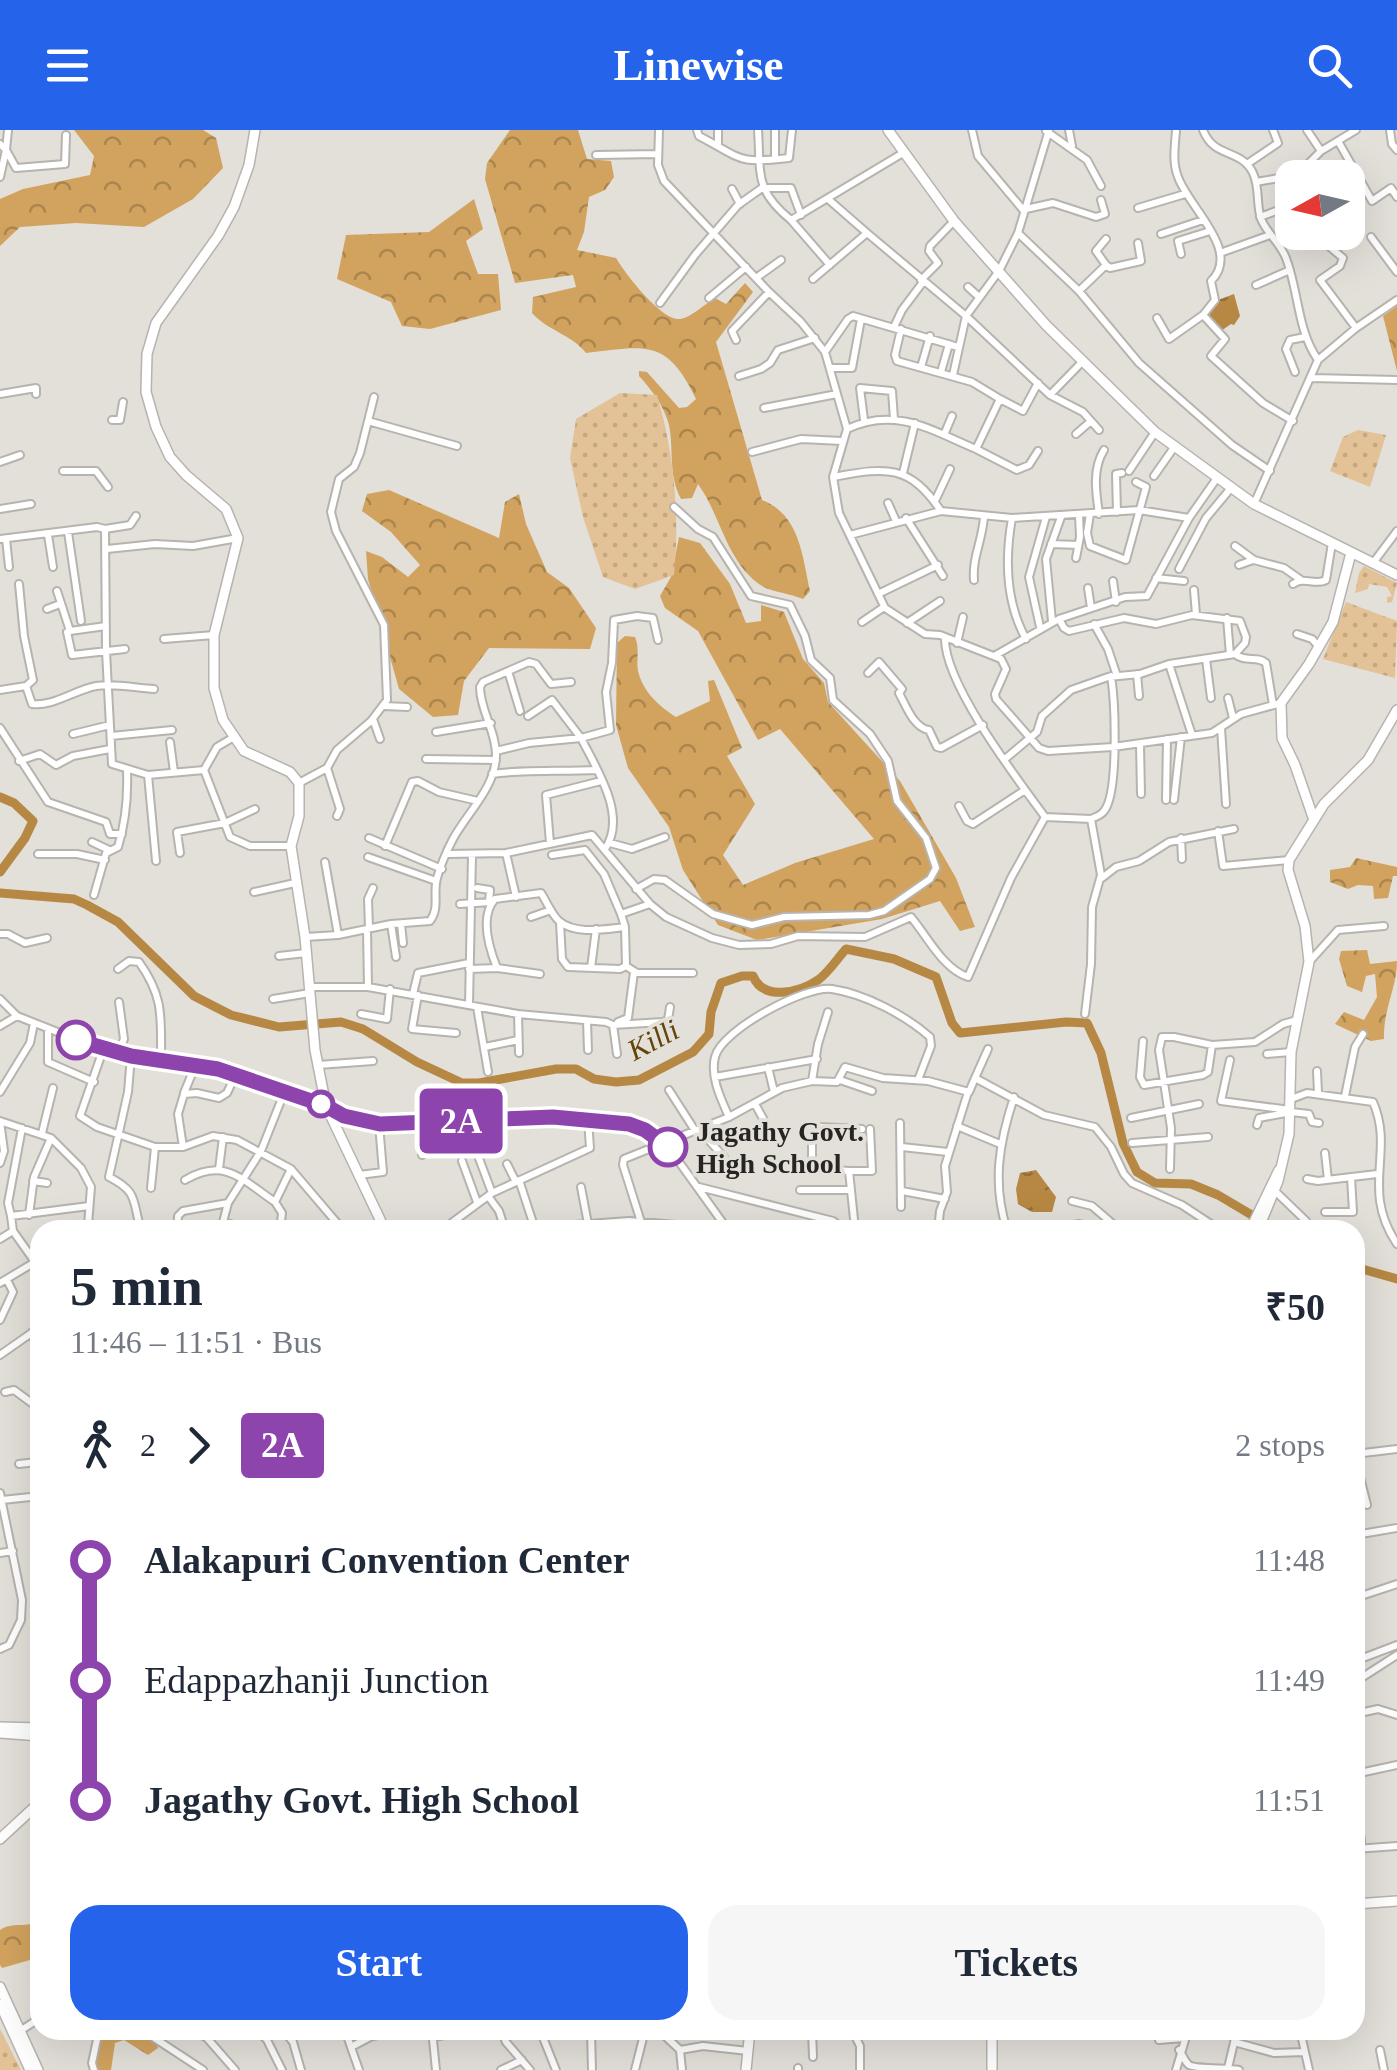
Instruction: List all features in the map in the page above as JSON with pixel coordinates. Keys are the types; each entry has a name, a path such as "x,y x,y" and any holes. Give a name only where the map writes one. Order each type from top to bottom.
{"main road":[{"path":"254,130 250,164 234,207 156,323 145,366 146,392 170,457 226,509 238,538 214,635 214,688 223,720 244,751 290,772 298,783 298,816 291,846 318,1065 326,1106 380,1220"},
{"path":"888,130 954,222 1082,362 1155,432 1254,504 1397,575"},
{"path":"1314,820 1282,738 1277,704 1333,622 1352,553"},
{"path":"1256,1220 1275,1191 1290,1134 1291,1052 1308,962 1305,926 1288,870 1289,860 1341,784 1368,760 1397,710"},
{"path":"1261,1220 1280,1169"},
{"path":"0,1730 30,1732"},
{"path":"0,1840 30,1812"},
{"path":"1365,1903 1397,1901"},
{"path":"0,1987 38,2070"},
{"path":"0,2004 30,2070"},
{"path":"746,2070 749,2040"},
{"path":"985,2040 992,2068"},
{"path":"992,2040 992,2068"}],"street":[{"path":"0,178 8,130"},
{"path":"658,130 664,182 825,352 847,429 833,476 839,512 884,607 926,634 994,656 1006,666 994,694 996,699 1031,737 1039,748 1048,751 1113,747 1212,733 1233,718 1277,704 1266,662 1233,655 1169,664 1071,690 1042,716 1031,737 1004,759"},
{"path":"697,130 698,136 739,160 760,161 790,156 792,130"},
{"path":"718,130 718,148"},
{"path":"758,130 762,188 830,265"},
{"path":"775,130 775,159"},
{"path":"972,130 978,156 1025,210"},
{"path":"1069,130 1072,148"},
{"path":"1157,318 1168,339 1203,315 1216,300 1212,282 1223,264 1210,230 1186,194 1174,166 1176,130"},
{"path":"1203,130 1216,150 1240,157 1247,164 1256,182 1260,217 1284,254 1305,337 1318,360"},
{"path":"1247,164 1278,143 1272,130"},
{"path":"1307,130 1322,151"},
{"path":"1313,160 1356,130"},
{"path":"1390,130 1397,150"},
{"path":"953,375 966,316 999,271 1018,233 1048,131 1086,160 1101,186"},
{"path":"3,147 16,168 65,164 66,135"},
{"path":"1338,141 1372,201 1391,188 1397,197"},
{"path":"791,220 903,153"},
{"path":"596,155 658,154"},
{"path":"1256,182 1275,179"},
{"path":"660,303 712,233 762,188 790,188 801,214"},
{"path":"732,189 740,204"},
{"path":"1138,208 1186,194"},
{"path":"828,199 966,316 1050,395 1083,412 1099,430"},
{"path":"1025,210 1053,203 1096,217 1105,214 1101,200"},
{"path":"1260,217 1275,214"},
{"path":"1161,234 1203,220"},
{"path":"954,222 930,246 938,263 922,281 897,328 897,361 972,382 1023,411 1038,382"},
{"path":"1181,254 1178,241 1210,230"},
{"path":"813,279 867,233"},
{"path":"1018,233 1078,291 1139,363 1232,445 1270,472"},
{"path":"1220,252 1271,234"},
{"path":"1371,237 1397,272"},
{"path":"1106,239 1096,251 1106,266"},
{"path":"1078,291 1106,266 1140,261 1138,243"},
{"path":"1333,250 1342,258 1340,266 1320,280 1356,328"},
{"path":"756,278 780,260"},
{"path":"709,298 746,267"},
{"path":"1256,285 1290,270"},
{"path":"968,287 979,297"},
{"path":"736,340 732,331 769,292"},
{"path":"1254,504 1318,360 1397,300"},
{"path":"1203,315 1225,339 1211,356 1214,361 1293,422"},
{"path":"825,352 850,316 958,347"},
{"path":"831,368 852,368 861,319"},
{"path":"921,367 930,336"},
{"path":"1296,372 1286,349 1290,340 1305,337"},
{"path":"740,376 770,363 778,350 815,338"},
{"path":"941,372 949,344"},
{"path":"1050,395 1082,362"},
{"path":"1312,378 1397,380"},
{"path":"0,394 36,388 36,394"},
{"path":"864,420 860,388 892,391 894,419"},
{"path":"764,408 837,394"},
{"path":"337,816 340,808 328,762 387,700 384,624 336,531 331,512 339,479 358,460 374,397"},
{"path":"976,449 1000,399"},
{"path":"112,420 120,420 123,402"},
{"path":"944,435 952,416"},
{"path":"847,429 864,420 915,422 1017,470 1030,465 1038,451"},
{"path":"1076,434 1091,420"},
{"path":"368,422 457,446"},
{"path":"902,473 915,422"},
{"path":"1117,512 1116,474 1125,472 1155,432"},
{"path":"752,452 801,439 842,441"},
{"path":"1154,476 1174,446"},
{"path":"1104,450 1096,482 1090,546 1126,560 1146,487 1136,482"},
{"path":"0,462 20,455"},
{"path":"833,476 887,468 902,473 941,510"},
{"path":"935,501 950,468"},
{"path":"62,470 96,472 108,487"},
{"path":"994,656 1056,620 1125,598 1147,596 1189,518 1218,477"},
{"path":"1179,569 1206,518 1231,488"},
{"path":"888,502 896,521"},
{"path":"0,509 31,504"},
{"path":"636,888 654,879 666,880 713,914 752,926 784,917 869,915 884,911 920,887 936,868 926,838 897,801 888,761 870,734 833,700 830,678 811,660 790,605 751,596 714,537 698,529 674,507"},
{"path":"850,535 941,510 1012,518 1138,510 1189,518"},
{"path":"8,567 3,539 130,526 136,516"},
{"path":"974,580 975,554 984,516"},
{"path":"1076,558 1079,516"},
{"path":"1040,627 1029,578 1046,517"},
{"path":"1061,517 1046,559 1056,620 1066,631 1124,618 1161,624 1196,616 1227,618 1240,621 1245,627 1245,643 1233,655"},
{"path":"906,518 943,576"},
{"path":"1012,518 1008,543 1013,613 1026,639"},
{"path":"105,529 112,764 148,776 204,770"},
{"path":"1373,563 1397,531"},
{"path":"68,532 81,621"},
{"path":"48,535 53,567"},
{"path":"107,549 155,544 193,546 238,538"},
{"path":"1051,544 1078,545"},
{"path":"1235,546 1254,560 1284,568 1297,582 1319,582 1326,580 1332,544"},
{"path":"1239,564 1254,560"},
{"path":"878,594 938,565"},
{"path":"1156,578 1184,581"},
{"path":"1113,581 1116,602"},
{"path":"0,690 26,686 33,680 19,584"},
{"path":"1088,588 1090,608"},
{"path":"1194,590 1196,616"},
{"path":"57,591 70,632"},
{"path":"907,623 940,600"},
{"path":"47,609 60,604"},
{"path":"862,622 884,607"},
{"path":"957,643 964,617"},
{"path":"426,759 496,756 529,743 580,738 610,730 606,692 614,620 653,618 658,640"},
{"path":"1227,618 1233,655"},
{"path":"1044,817 1090,818 1106,809 1112,784 1114,676 1108,649 1094,624"},
{"path":"106,626 67,632 72,655 125,649"},
{"path":"1297,634 1312,638 1319,646"},
{"path":"164,639 214,635"},
{"path":"944,637 946,658 982,725 1044,817"},
{"path":"1206,659 1210,698"},
{"path":"305,937 423,923 434,918 436,881 451,841 478,801 496,756 480,687 532,662 551,684 571,682"},
{"path":"868,673 879,662 902,689 899,694 918,726 929,730 937,747 982,725"},
{"path":"1169,664 1192,735"},
{"path":"508,671 520,710"},
{"path":"1137,674 1139,696"},
{"path":"26,686 30,701 36,706 107,684 154,689"},
{"path":"1228,698 1233,718"},
{"path":"528,716 552,700 580,738 597,770 612,814 614,828 607,846"},
{"path":"384,706 407,707"},
{"path":"373,719 380,739"},
{"path":"436,732 491,723"},
{"path":"73,734 110,725"},
{"path":"1221,727 1226,804"},
{"path":"0,728 48,802 106,822 110,834 122,834"},
{"path":"110,736 172,730"},
{"path":"234,737 216,746 204,770 230,838 242,844 291,846"},
{"path":"1166,739 1170,800 1181,737"},
{"path":"170,742 174,772"},
{"path":"1140,744 1141,794"},
{"path":"20,761 40,754 56,765 73,756 110,749"},
{"path":"298,783 327,768"},
{"path":"492,774 537,768 557,772 597,770"},
{"path":"94,895 105,860 117,849 122,834 128,807 127,771"},
{"path":"148,776 156,862"},
{"path":"550,843 546,795 601,781"},
{"path":"385,846 412,782 478,801"},
{"path":"959,806 974,824 1025,790"},
{"path":"180,853 177,832 224,823 255,809"},
{"path":"448,854 506,852 592,835 607,846 650,904 712,938 739,945 770,944 798,936 865,937 896,920 911,917 956,971 968,976 1011,878 1044,817"},
{"path":"1085,1014 1092,908 1101,879 1090,818"},
{"path":"1101,879 1116,867 1181,838 1234,828"},
{"path":"1218,831 1223,866 1289,860"},
{"path":"607,846 632,848 665,837"},
{"path":"368,838 442,868"},
{"path":"1181,838 1182,859"},
{"path":"92,842 117,849"},
{"path":"552,855 585,850 604,874 624,926 626,966"},
{"path":"506,852 516,897"},
{"path":"38,854 77,854 105,860"},
{"path":"472,855 469,966 473,1006 486,1046 488,1072"},
{"path":"368,857 436,881"},
{"path":"325,862 338,935"},
{"path":"254,892 295,883"},
{"path":"368,986 368,893 373,888"},
{"path":"477,888 490,890 487,939 497,968"},
{"path":"460,904 541,893 560,921 573,928 624,926"},
{"path":"621,914 650,904"},
{"path":"531,917 551,910"},
{"path":"560,921 562,959 568,967 626,966"},
{"path":"390,924 396,957"},
{"path":"401,924 403,944"},
{"path":"1308,962 1338,930 1384,926"},
{"path":"591,968 596,929"},
{"path":"0,934 25,943 47,938"},
{"path":"280,956 306,953"},
{"path":"118,968 129,961 139,962 152,978 160,1004 161,1059"},
{"path":"456,1033 412,1029 418,973 469,966 540,974"},
{"path":"626,966 637,973 693,973"},
{"path":"613,1027 628,1018 637,973"},
{"path":"273,999 309,990 368,986 613,1027 663,1022 668,1020 670,1007"},
{"path":"729,1117 715,1077 714,1058 720,1044 776,1005 828,988 880,1006 930,1037 932,1046 918,1080"},
{"path":"361,1014 387,1019 390,990"},
{"path":"0,999 18,1016 103,1050 196,1064 326,1106 344,1116 380,1124 553,1117 629,1124 664,1141 719,1220"},
{"path":"118,1053 124,1038 119,1002"},
{"path":"812,1081 828,1012"},
{"path":"518,1014 519,1053"},
{"path":"0,1026 18,1016"},
{"path":"1170,1168 1172,1142 1159,1050 1162,1037 1212,1044 1255,1042 1297,1020"},
{"path":"587,1021 588,1050"},
{"path":"0,1092 30,1043 34,1023"},
{"path":"613,1027 618,1054"},
{"path":"48,1029 48,1062 94,1082"},
{"path":"1345,1096 1355,1048 1364,1034"},
{"path":"486,1046 518,1040"},
{"path":"1142,1041 1142,1084 1208,1072 1212,1044"},
{"path":"939,1220 946,1199 948,1152 988,1048"},
{"path":"103,1050 80,1116 155,1147 182,1147 214,1136 261,1151 291,1169 334,1220"},
{"path":"1266,1054 1291,1052"},
{"path":"131,1056 128,1092 108,1176 124,1184 134,1196 139,1220"},
{"path":"715,1077 817,1059"},
{"path":"1230,1060 1221,1101 1309,1114 1312,1122 1319,1123"},
{"path":"318,1065 373,1061"},
{"path":"182,1147 178,1114 196,1064"},
{"path":"768,1067 774,1092"},
{"path":"840,1080 846,1067 883,1078 918,1080 968,1092"},
{"path":"1318,1071 1318,1093"},
{"path":"184,1094 219,1098 227,1093 235,1076"},
{"path":"975,1078 1044,1114 1095,1127 1112,1146 1132,1183 1204,1220"},
{"path":"640,1220 622,1161 729,1117 774,1092 812,1081 840,1080 872,1091"},
{"path":"42,1133 53,1088"},
{"path":"669,1090 694,1130 703,1134 724,1157"},
{"path":"224,1220 228,1202 261,1151 284,1093"},
{"path":"1291,1098 1318,1093 1373,1102 1381,1121 1379,1209 1397,1244"},
{"path":"1004,1220 996,1174 1014,1097"},
{"path":"755,1104 765,1122"},
{"path":"1131,1118 1199,1104"},
{"path":"1257,1125 1260,1118 1291,1111"},
{"path":"0,1163 4,1151 0,1120 51,1138 90,1179 88,1220"},
{"path":"454,1220 490,1195 590,1148 588,1120"},
{"path":"465,1121 501,1220"},
{"path":"900,1122 901,1207"},
{"path":"359,1175 383,1172 380,1124"},
{"path":"421,1124 422,1156"},
{"path":"957,1126 1000,1144"},
{"path":"22,1128 8,1203 13,1231 30,1253"},
{"path":"786,1168 872,1171 866,1129 815,1128 812,1168"},
{"path":"1132,1144 1208,1137"},
{"path":"28,1215 33,1181 51,1138"},
{"path":"219,1169 223,1138"},
{"path":"151,1188 155,1147"},
{"path":"902,1147 948,1152"},
{"path":"1324,1153 1328,1180"},
{"path":"462,1161 477,1202"},
{"path":"507,1164 518,1181 532,1220"},
{"path":"185,1180 201,1170 219,1169 274,1202 282,1220"},
{"path":"274,1202 291,1169"},
{"path":"849,1172 850,1220"},
{"path":"1307,1179 1377,1174"},
{"path":"1324,1212 1353,1212 1350,1177"},
{"path":"33,1181 47,1183"},
{"path":"581,1187 587,1220"},
{"path":"698,1187 829,1220"},
{"path":"800,1190 851,1190"},
{"path":"902,1191 946,1199"},
{"path":"1275,1191 1304,1220"},
{"path":"1072,1201 1092,1206 1108,1220"},
{"path":"178,1220 183,1211 228,1202"},
{"path":"11,1216 89,1206"},
{"path":"0,1239 13,1231"},
{"path":"0,1320 14,1292 4,1281 30,1267"},
{"path":"0,1355 30,1333"},
{"path":"5,1392 14,1390 30,1402"},
{"path":"1365,1454 1397,1450"},
{"path":"18,1464 30,1463"},
{"path":"1365,1493 1368,1505"},
{"path":"0,1649 9,1645 22,1610 1,1496 30,1496"},
{"path":"1365,1533 1397,1528"},
{"path":"0,1553 13,1551"},
{"path":"1365,1595 1397,1584"},
{"path":"1365,1657 1397,1645"},
{"path":"1365,1676 1397,1655"},
{"path":"1365,1712 1378,1709 1397,1715"},
{"path":"1365,1772 1397,1765"},
{"path":"1365,1848 1397,1846"},
{"path":"19,2031 30,2024"},
{"path":"94,2070 97,2040"},
{"path":"159,2040 203,2070"},
{"path":"209,2040 235,2070"},
{"path":"267,2040 282,2070"},
{"path":"291,2040 300,2070"},
{"path":"350,2040 359,2070"},
{"path":"353,2046 370,2040"},
{"path":"434,2040 436,2070"},
{"path":"505,2040 530,2070"},
{"path":"544,2040 556,2070"},
{"path":"592,2040 592,2070"},
{"path":"635,2070 645,2040"},
{"path":"669,2040 680,2050 682,2070"},
{"path":"814,2040 816,2054"},
{"path":"857,2040 860,2070"},
{"path":"1176,2070 1184,2040"},
{"path":"1228,2068 1234,2040"},
{"path":"1244,2040 1274,2053 1305,2052"},
{"path":"1302,2040 1309,2070"},
{"path":"680,2050 703,2046 748,2051"},
{"path":"1180,2050 1195,2068 1239,2070"},
{"path":"1380,2050 1384,2070"},
{"path":"501,2070 522,2060"}],"green space":[{"path":"74,130 203,130 216,138 223,168 193,199 144,227 76,223 20,227 0,246 0,199 23,189 90,175 94,156"},
{"path":"510,130 578,130 587,159 611,161 614,177 605,190 589,197 577,250 616,258 644,295 672,318 693,313 715,298 726,304 745,283 753,292 716,342 762,500 784,515 797,538 810,591 803,599 763,587 748,574 731,550 698,484 692,498 681,499 674,481 667,418 639,376 639,371 647,372 679,408 687,407 696,399 675,365 664,356 640,348 586,353 532,313 533,297 576,287 573,275 515,283 485,179 487,163"},
{"path":"474,199 483,229 466,241 478,274 498,274 501,310 430,329 402,326 391,302 337,279 346,235 429,232"},
{"path":"1397,306 1397,371 1383,316"},
{"path":"389,490 499,538 505,502 519,494 526,524 547,572 569,588 596,628 590,649 489,648 464,681 458,715 433,717 399,689 368,579 366,551 382,557 408,577 420,565 391,532 362,511 367,494"},
{"path":"679,537 700,543 730,584 746,623 761,621 761,605 784,612 803,659 824,683 828,702 900,781 956,878 975,927 960,931 940,901 882,919 757,940 718,925 683,870 669,827 628,768 616,725 617,643 625,636 635,637 638,671 644,686 676,717 710,701 708,681 714,680 742,748 727,756 755,804 723,855 743,885 795,863 874,839 780,729 758,740 698,631 665,608 660,596 671,577"},
{"path":"1356,858 1397,867 1388,898 1374,899 1373,886 1348,889 1330,882 1330,870 1350,867"},
{"path":"1367,950 1370,964 1397,961 1384,1039 1371,1041 1335,1024 1344,1012 1364,1020 1377,997 1375,974 1366,976 1362,992 1347,986 1339,959 1341,951"},
{"path":"30,1924 30,1960 2,1968 0,1930"},
{"path":"99,2040 124,2040 115,2043 111,2070 96,2070"},
{"path":"124,2040 153,2040 158,2048 148,2055"}],"shaded area":[{"path":"620,393 657,395 674,484 674,575 635,589 603,577 583,517 570,458 576,419"},
{"path":"1358,430 1386,435 1370,487 1330,471 1343,437"},
{"path":"1364,566 1397,583 1392,602 1387,603 1387,597 1392,596 1387,587 1369,584 1368,589 1355,593"},
{"path":"1346,602 1397,621 1395,678 1323,659"},
{"path":"0,2029 21,2070 0,2070"}],"water":[{"path":"1234,294 1240,316 1234,325 1221,331 1207,316 1218,300"},
{"path":"1036,1170 1056,1197 1052,1212 1032,1212 1018,1204 1020,1173"}],"waterway":[{"name":"Killi","path":"0,797 14,803 33,821 0,872"},
{"name":"Killi","path":"0,893 74,899 87,905 118,922 194,996 231,1015 279,1027 341,1022 363,1029 417,1062 462,1083 556,1069 576,1069 594,1079 616,1082 639,1080 693,1052 709,1034 711,1012 721,983 753,976 765,989 792,991 818,980 846,949 894,959 936,977 952,1023 960,1033 1087,1023 1101,1053 1123,1143 1137,1172 1155,1183 1191,1184 1260,1220"},
{"name":"Killi","path":"1365,1270 1397,1279"}],"bus line":[{"name":"2A","path":"76,1040 131,1056 218,1069 326,1106 344,1116 380,1124 553,1117 629,1124 664,1141 668,1147"}],"place":[{"name":"Jagathy Govt. High School","path":"668,1147"}]}
